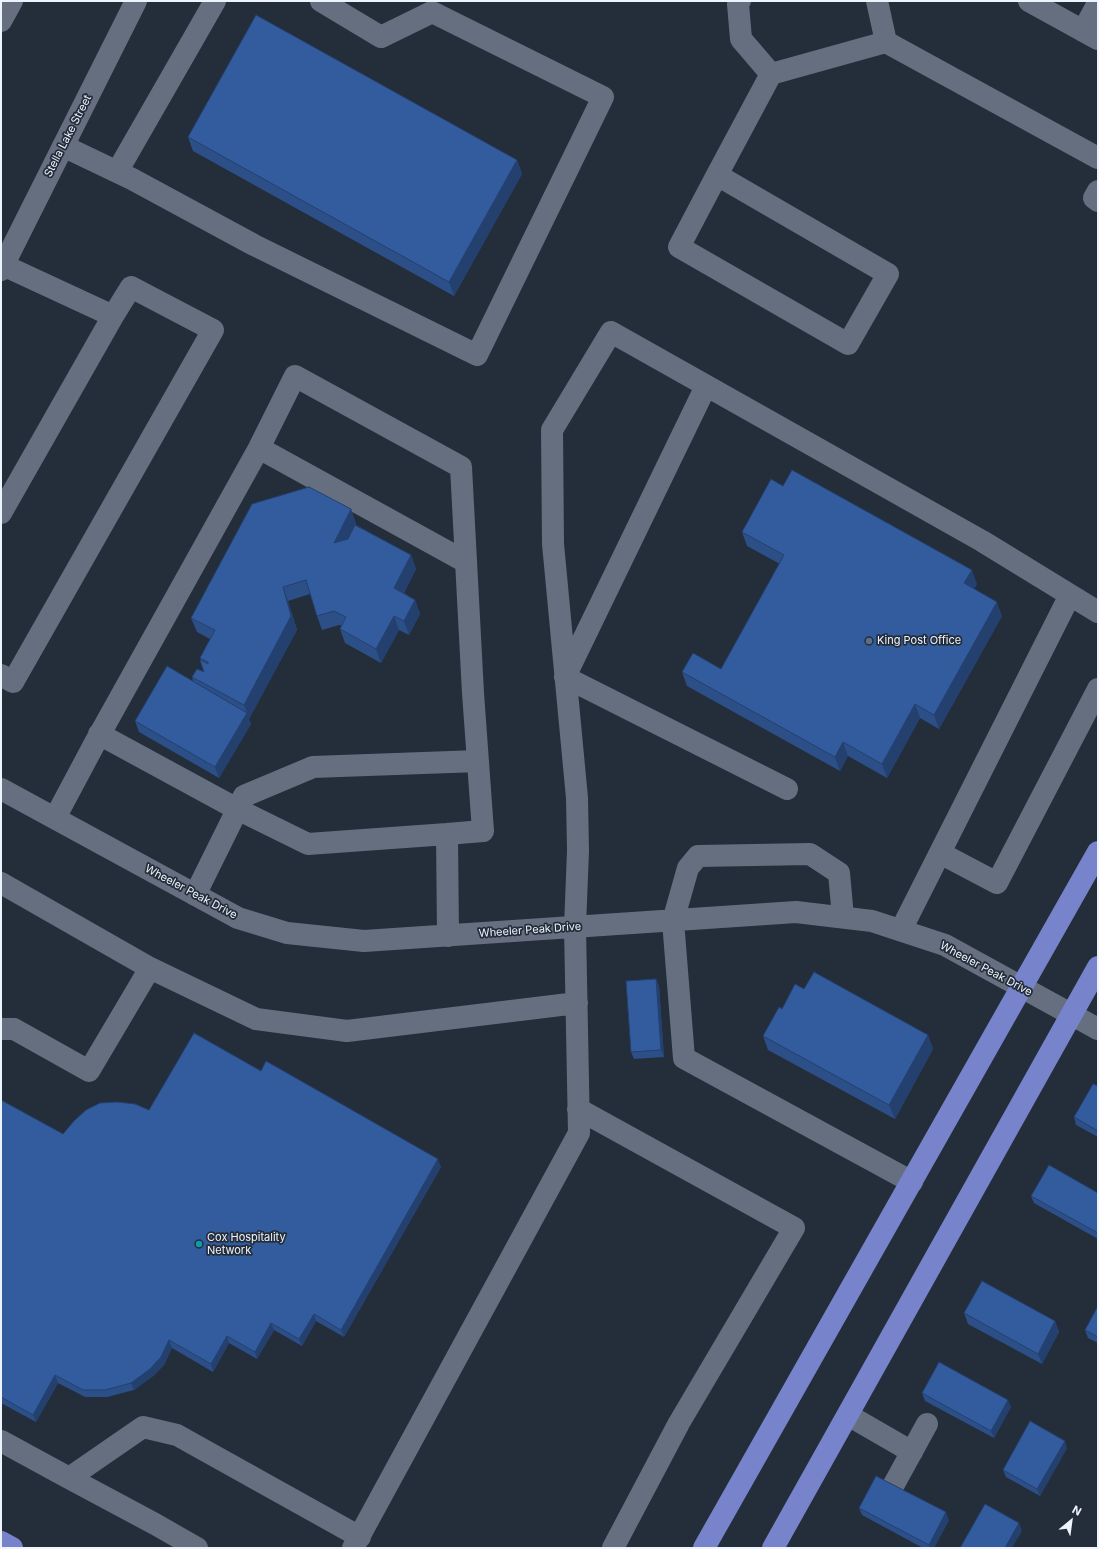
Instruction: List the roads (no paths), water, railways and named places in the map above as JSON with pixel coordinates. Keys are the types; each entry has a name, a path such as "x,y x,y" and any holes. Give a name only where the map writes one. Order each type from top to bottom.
{"main road":[{"path":"704,1548 1098,852"},
{"path":"773,1548 1098,967"},
{"path":"1,1542 12,1548"}],"street":[{"path":"1,22 12,1"},
{"name":"Stella Lake Street","path":"2,268 136,1"},
{"path":"117,172 215,1"},
{"path":"63,146 117,172 254,245 476,355 603,97 432,12 381,37 321,1"},
{"path":"740,1 738,4 740,39 771,74"},
{"path":"877,1 886,42"},
{"path":"1028,1 1091,35 1098,4"},
{"path":"717,175 888,274 848,344 679,247 717,175 771,74 886,42 1098,158"},
{"path":"1098,191 1094,198 1098,201"},
{"path":"2,268 112,316"},
{"path":"1,513 112,316 131,287 213,330 13,682 1,676"},
{"path":"69,1478 143,1428 177,1434 356,1542 579,1133 575,927 578,851 577,798 554,544 552,430 611,332 982,541 1098,612"},
{"path":"55,818 99,734 260,448 295,376 461,467 483,831 308,844 237,809 99,734"},
{"path":"565,677 706,386"},
{"path":"260,448 466,562"},
{"path":"901,930 1070,595"},
{"path":"565,677 787,789"},
{"path":"940,853 997,883 1098,689"},
{"path":"195,895 244,796 313,767 478,761"},
{"name":"Wheeler Peak Drive","path":"1,789 238,918 287,933 364,941 796,912 872,920 945,945 1098,1029"},
{"path":"447,834 448,936"},
{"path":"843,917 840,873 810,854 698,856 688,868 673,921 684,1058 912,1182"},
{"path":"1,883 150,968 256,1019 347,1031 577,1003"},
{"path":"1,1029 14,1029 89,1071 150,968"},
{"path":"578,1110 794,1228 679,1423 613,1548"},
{"path":"848,1414 912,1452"},
{"path":"893,1486 928,1424"},
{"path":"1,1441 197,1548"}],"place":[{"name":"King Post Office","path":"869,641"},
{"name":"Cox Hospitality Network","path":"199,1244"}]}
